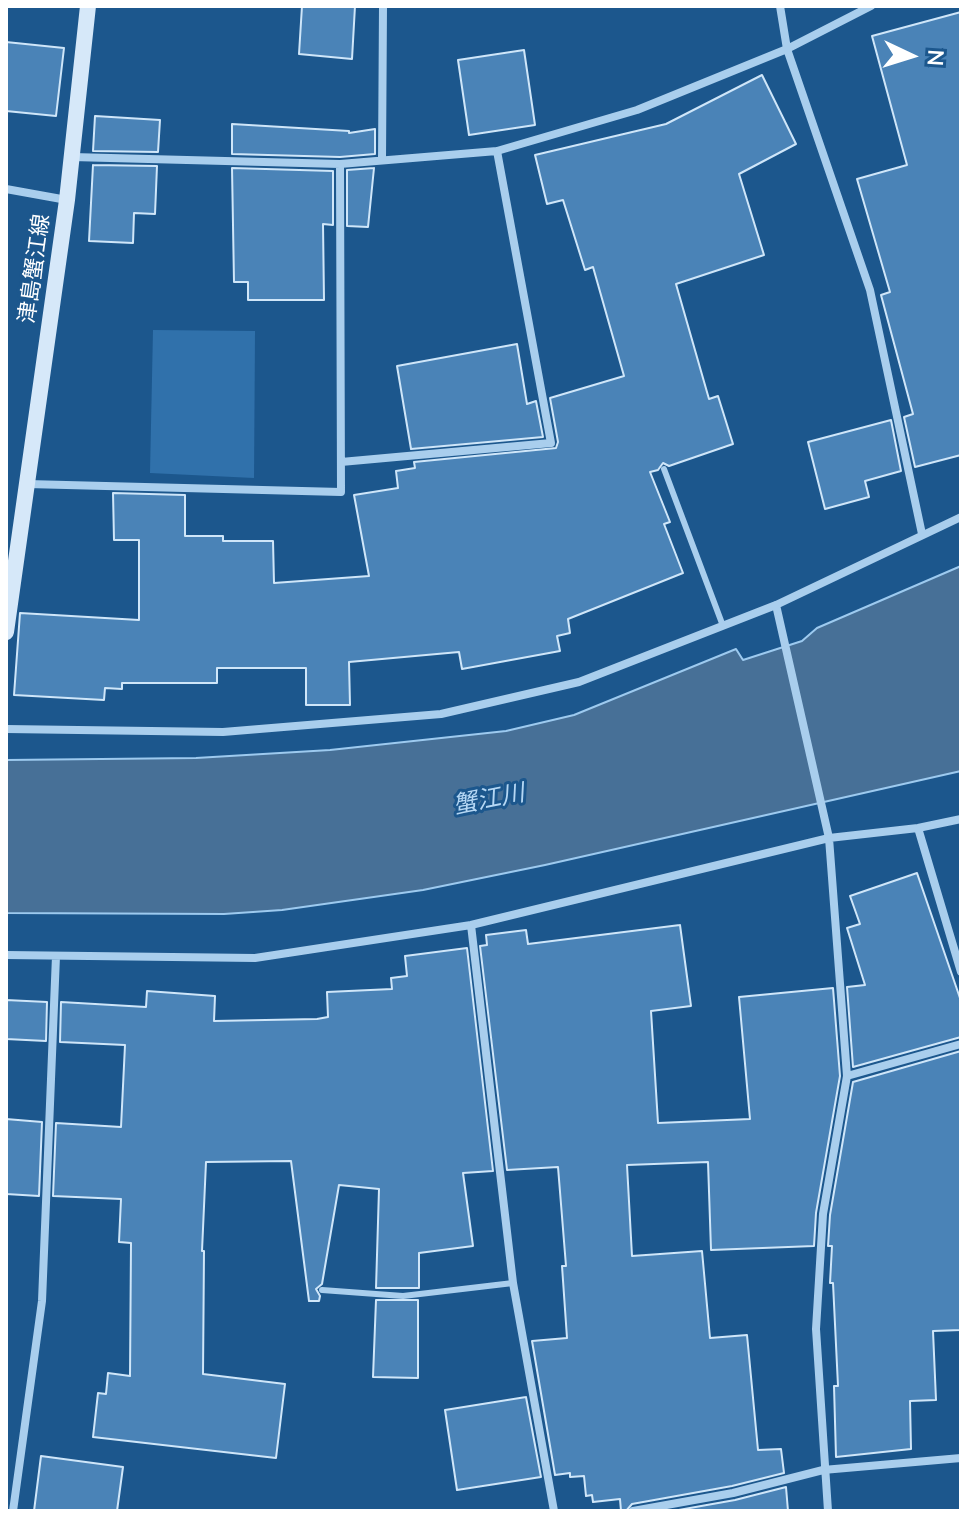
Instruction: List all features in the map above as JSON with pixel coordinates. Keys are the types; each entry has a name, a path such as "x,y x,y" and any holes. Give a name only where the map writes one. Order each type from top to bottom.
{"main road":[{"name":"津島蟹江線","path":"6,632 67,200 88,6"}],"street":[{"path":"382,160 383,6"},
{"path":"780,6 787,49 870,290 922,534"},
{"path":"71,157 340,164 497,151 637,110 787,49 871,6"},
{"path":"341,462 551,443 497,151"},
{"path":"27,484 341,492 340,164"},
{"path":"6,189 67,200"},
{"path":"6,729 223,732 441,714 579,682 776,605 961,517"},
{"path":"776,605 829,838 847,1076 823,1214 817,1314 823,1470 828,1511"},
{"path":"6,955 255,958 471,925 829,838 918,828 961,819"},
{"path":"918,828 961,972"},
{"path":"471,925 513,1283 554,1511"},
{"path":"13,1511 42,1301 56,956"},
{"path":"847,1076 961,1044"},
{"path":"633,1511 733,1493 823,1470 961,1458"}],"lane":[{"path":"664,469 723,626"},
{"path":"322,1290 403,1296 513,1283"}],"shaded area":[{"path":"153,330 255,331 254,478 150,473"}],"water":[{"name":"蟹江川","path":"961,566 961,771 423,890 282,910 224,914 6,913 6,760 196,758 330,750 506,731 574,715 736,649 743,660 802,641 817,628"}],"building":[{"path":"302,6 355,6 352,59 299,54"},
{"path":"961,12 961,455 915,467 904,417 913,414 881,295 890,292 857,179 907,165 872,36"},
{"path":"6,42 64,48 56,116 6,111"},
{"path":"524,50 535,125 469,135 458,60"},
{"path":"762,75 796,144 739,174 764,255 676,284 709,399 718,396 733,444 669,466 663,463 658,470 650,472 670,522 664,524 683,573 568,619 570,633 557,636 560,651 462,669 459,652 349,662 350,705 306,705 306,668 217,668 217,683 122,683 122,689 105,688 104,700 14,695 20,613 139,620 139,540 114,540 113,493 185,495 185,536 223,536 223,541 273,541 274,583 369,576 354,495 398,488 396,471 415,468 414,462 556,448 558,442 550,398 624,376 593,267 585,270 563,200 547,204 535,155 666,124"},
{"path":"95,116 160,120 158,152 93,151"},
{"path":"232,124 349,133 375,129 375,154 340,157 232,154"},
{"path":"93,165 157,166 155,214 134,213 133,243 89,241"},
{"path":"232,168 333,171 333,225 323,224 324,300 248,300 248,282 234,282"},
{"path":"374,168 368,227 347,226 347,170"},
{"path":"517,344 527,404 536,401 543,437 411,449 397,366"},
{"path":"891,420 901,471 865,481 869,497 825,509 808,442"},
{"path":"917,873 961,1001 961,1037 853,1067 847,987 865,985 847,928 860,924 850,896"},
{"path":"680,925 691,1006 651,1011 658,1123 750,1119 739,997 833,988 840,1076 816,1213 814,1246 711,1250 708,1162 627,1165 632,1256 702,1251 710,1338 747,1335 758,1450 781,1449 784,1473 632,1504 626,1511 621,1511 620,1499 593,1502 592,1495 586,1496 584,1476 570,1477 570,1473 555,1475 532,1341 567,1338 562,1266 566,1266 558,1167 507,1170 480,946 487,945 486,935 526,930 528,944"},
{"path":"467,948 493,1171 463,1173 473,1246 419,1253 419,1288 376,1288 379,1189 339,1185 322,1284 316,1289 319,1301 309,1301 291,1161 206,1162 202,1251 203,1374 285,1384 276,1458 93,1437 98,1393 106,1394 108,1373 130,1376 131,1243 119,1242 121,1199 53,1196 56,1123 121,1127 125,1045 60,1042 61,1002 146,1007 147,991 215,996 214,1021 317,1019 328,1017 327,992 392,989 391,978 407,976 405,956"},
{"path":"6,1000 47,1002 46,1041 6,1039"},
{"path":"961,1051 961,1330 933,1331 936,1400 910,1401 911,1449 836,1457 834,1386 838,1386 833,1283 830,1283 832,1246 828,1246 830,1215 853,1082"},
{"path":"6,1119 42,1122 39,1196 6,1194"},
{"path":"376,1300 418,1300 418,1378 373,1377"},
{"path":"526,1397 541,1477 457,1490 445,1410"},
{"path":"41,1456 123,1467 117,1511 34,1511"},
{"path":"786,1487 788,1511 673,1511 735,1500"}]}
